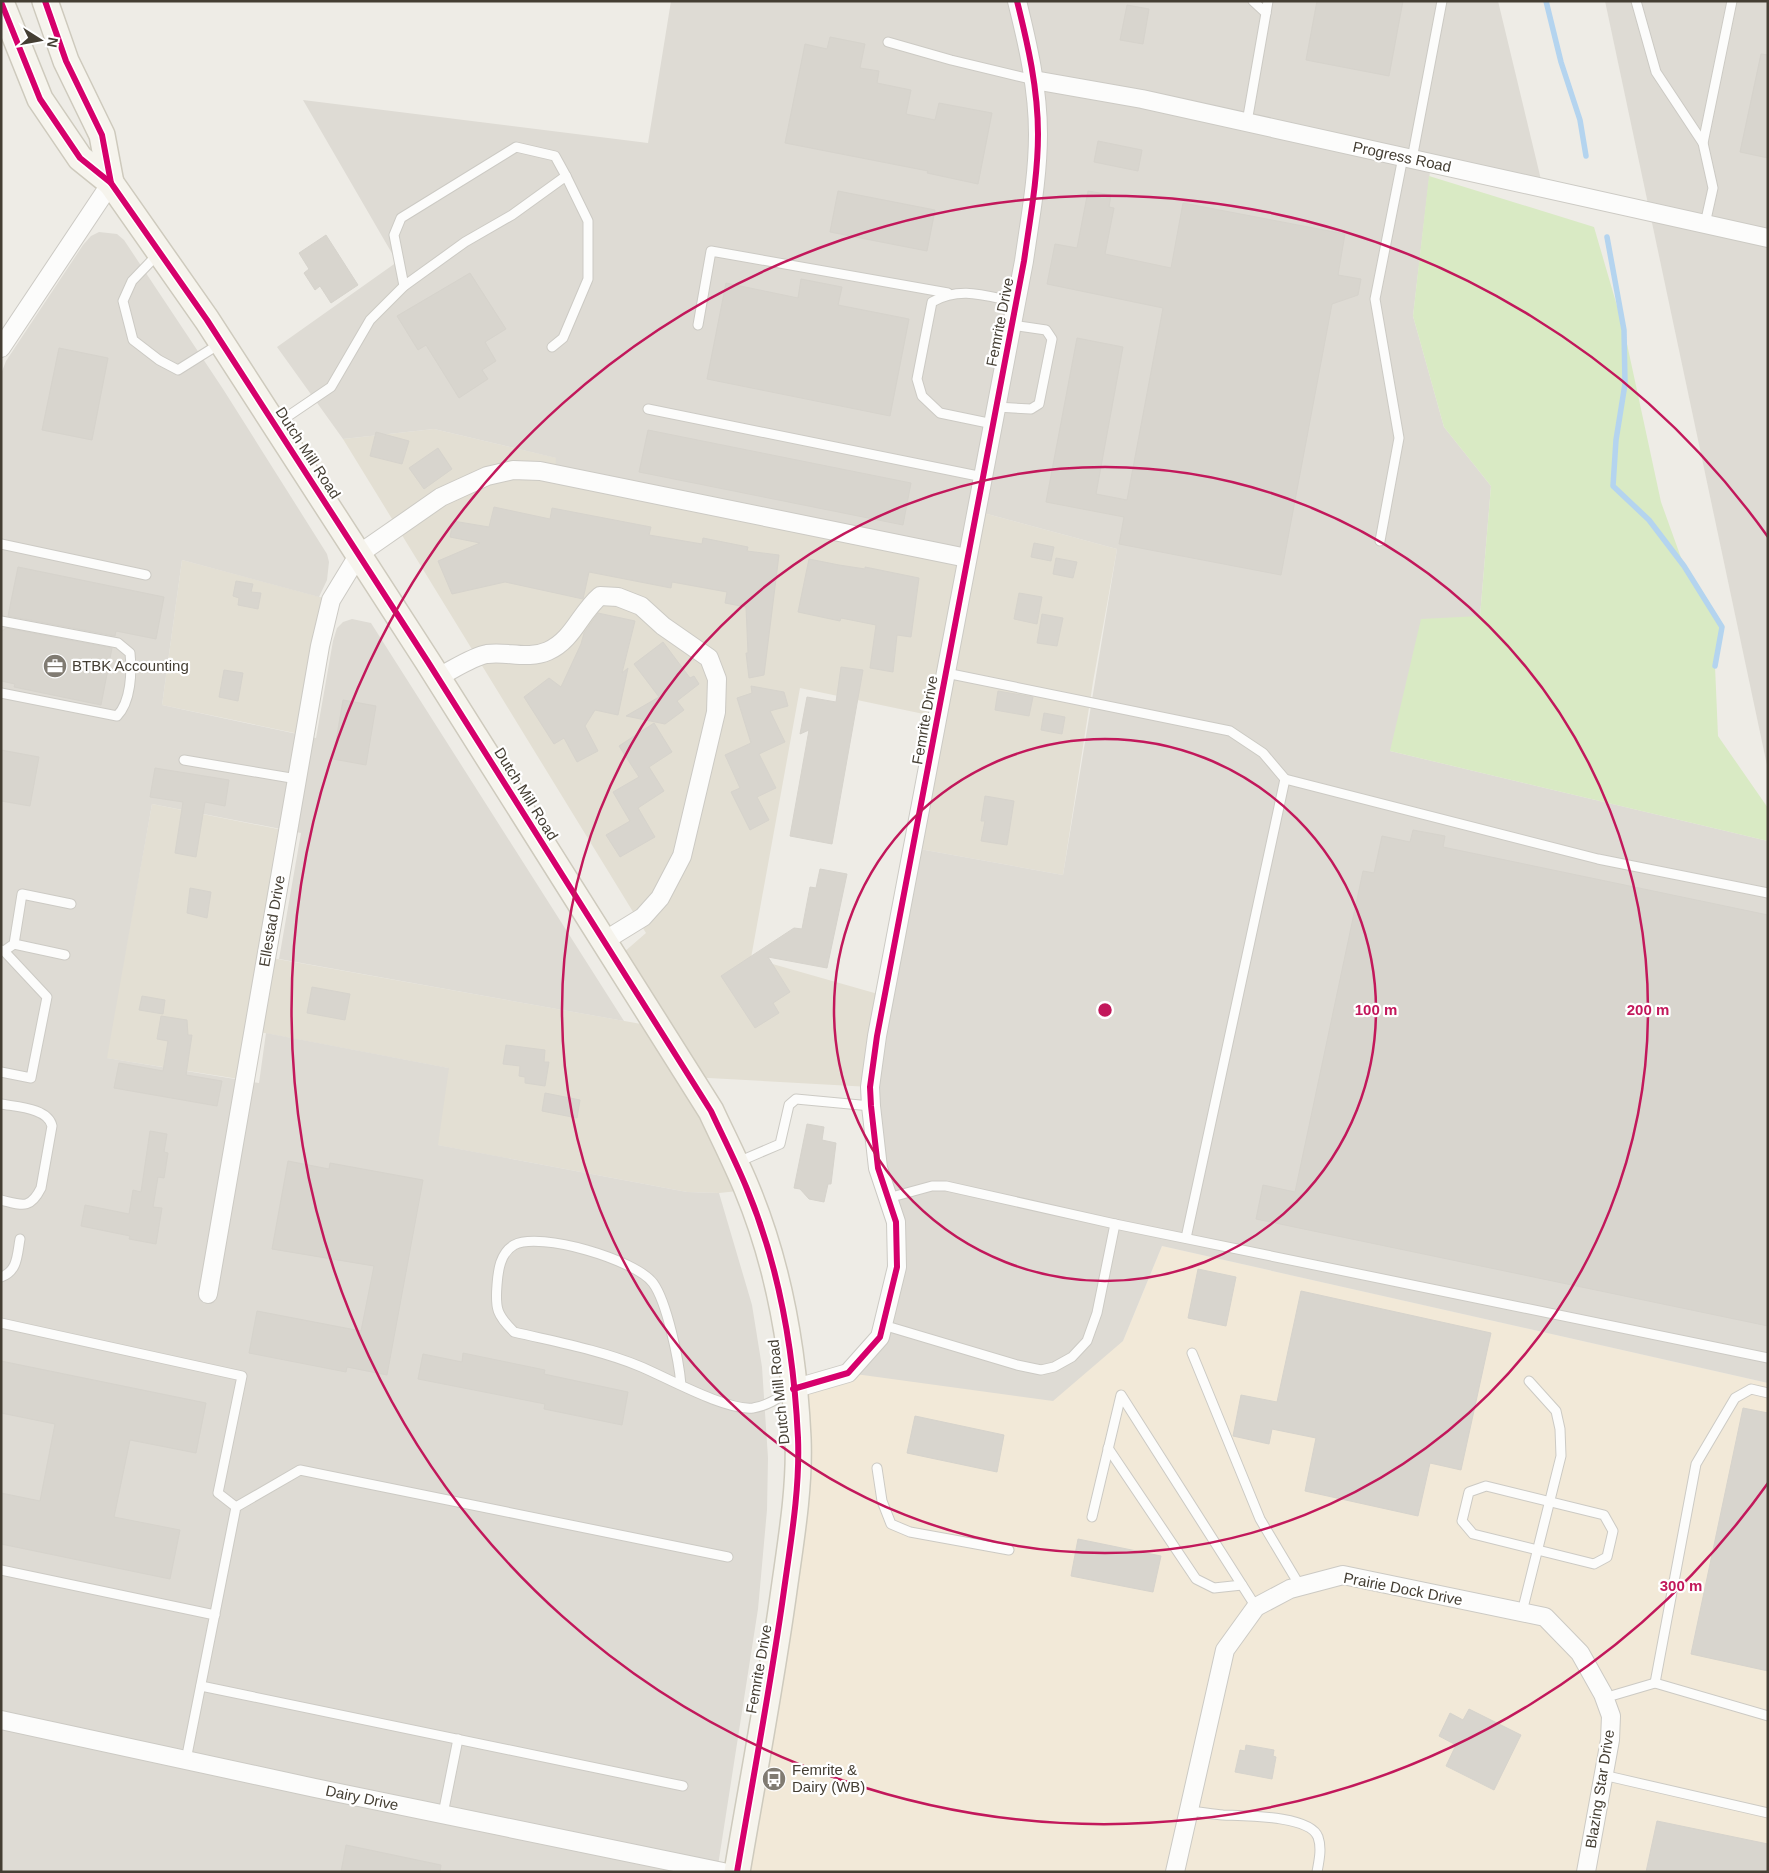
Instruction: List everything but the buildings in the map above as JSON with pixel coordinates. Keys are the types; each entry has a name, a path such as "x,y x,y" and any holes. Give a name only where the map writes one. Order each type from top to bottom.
{"street":[{"path":"2,344 111,183 102,135 66,61 45,1"},
{"name":"Femrite Drive","path":"793,1388 848,1373 880,1337 897,1267 896,1222 878,1168 870,1087 877,1036 1012,325 1035,183 1038,135 1034,80 1017,1"},
{"path":"1,2 40,99 80,158 111,183"},
{"name":"Progress Road","path":"1034,80 1142,99 1768,238"},
{"name":"Dutch Mill Road","path":"111,183 222,343 438,677 711,1111 748,1190 775,1273 790,1353 798,1438 798,1469"},
{"path":"358,554 441,497 487,476 513,470 540,471 967,558"},
{"name":"Ellestad Drive","path":"208,1294 320,646 332,600 358,554"},
{"path":"438,677 486,654 531,656 548,651 567,639 591,604 600,596 618,597 641,606 663,626 709,658 717,678 716,712 682,856 660,898 643,917 604,941"},
{"name":"Femrite Drive","path":"737,1872 780,1624 792,1536 798,1469"},
{"name":"Prairie Dock Drive","path":"1175,1872 1225,1650 1256,1607 1300,1586 1342,1575 1545,1617 1580,1653"},
{"name":"Blazing Star Drive","path":"1580,1653 1604,1698 1611,1716 1610,1740 1586,1872"},
{"name":"Dairy Drive","path":"1,1720 723,1872"}],"lane":[{"path":"1253,1 1266,14"},
{"path":"1247,122 1268,1"},
{"path":"1380,541 1399,438 1375,299 1442,1"},
{"path":"1636,1 1656,72 1703,143 1713,188 1705,224"},
{"path":"1703,143 1732,1"},
{"path":"888,42 951,60 1034,80"},
{"path":"404,286 394,236 402,218 516,147 555,156 588,221 588,279 563,338 552,347"},
{"path":"275,425 331,387 370,320 404,286 465,242 512,215 566,176"},
{"path":"698,325 711,251 948,293 970,293 1016,302"},
{"path":"160,252 132,281 123,301 133,340 159,360 178,370 222,343"},
{"path":"948,293 932,302 917,379 922,396 940,413 994,416 1031,409 1039,404 1052,339 1046,330 1012,325"},
{"path":"648,409 982,477"},
{"path":"1,544 146,575"},
{"path":"1,622 118,643 130,653 132,669 123,710 117,716 1,693"},
{"path":"946,673 1230,731 1263,753 1285,780 1598,859 1768,893"},
{"path":"184,760 297,779"},
{"path":"1186,1238 1285,780"},
{"path":"14,944 22,894 71,904"},
{"path":"1,1072 31,1078 47,997 3,950 14,944 64,955"},
{"path":"735,1163 780,1144 789,1105 796,1099 871,1106"},
{"path":"1,1200 24,1205 30,1204 36,1197 41,1188 52,1126 48,1117 42,1113 2,1107"},
{"path":"888,1198 924,1188 946,1186 1115,1224 1768,1358"},
{"path":"883,1325 1016,1365 1041,1370 1054,1367 1072,1357 1086,1341 1098,1313 1115,1224"},
{"path":"1,1277 11,1272 15,1266 20,1239"},
{"path":"681,1385 669,1322 653,1283 632,1266 571,1246 535,1240 514,1245 499,1265 495,1305 502,1319 514,1332 638,1366 706,1397 753,1408 773,1402 793,1388"},
{"path":"1,1323 242,1376 218,1493 236,1508"},
{"path":"1192,1354 1260,1519 1300,1586"},
{"path":"1522,1612 1561,1456 1560,1428 1556,1412 1529,1381"},
{"path":"1655,1683 1696,1464 1735,1398 1751,1389 1768,1393"},
{"path":"1092,1517 1121,1395 1256,1607"},
{"path":"1108,1448 1196,1579 1214,1588 1242,1585"},
{"path":"877,1468 882,1500 891,1524 910,1532 1008,1550"},
{"path":"186,1760 236,1508 300,1470 728,1558"},
{"path":"1486,1486 1604,1515 1614,1531 1607,1556 1594,1564 1537,1550 1473,1534 1462,1521 1469,1492 1486,1486"},
{"path":"1,1570 215,1614"},
{"path":"1604,1698 1655,1683 1768,1716"},
{"path":"200,1686 684,1786"},
{"path":"443,1814 458,1739"},
{"path":"1603,1775 1768,1813"},
{"path":"1189,1811 1289,1820 1312,1830 1318,1836 1320,1855 1317,1872"}],"shaded area":[{"path":"671,1 1498,1 1543,188 1431,163 1413,316 1444,427 1491,486 1480,616 1390,751 1768,841 1768,1383 1162,1246 1123,1341 1053,1401 848,1373 880,1337 897,1267 871,1106 914,848 1063,875 1117,549 976,511 967,558 555,475 556,458 434,429 343,439 277,347 397,262 303,100 648,143"},
{"path":"1605,1 1768,1 1768,770"},
{"path":"99,232 117,234 124,240 223,389 327,554 329,562 327,580 319,597 182,560 162,705 316,738 337,628 343,622 352,619 371,623 624,1021 279,959 301,833 152,804 107,1058 259,1083 266,1033 449,1068 438,1145 687,1192 719,1193 752,1305 762,1367 768,1458 767,1510 758,1609 717,1872 1,1872 1,374 6,361 83,245 91,236"},
{"path":"434,429 557,458 555,474 976,511 1117,549 1093,682 1063,875 914,848 938,717 800,688 751,958 885,996 870,1087 690,1077 748,1190 719,1193 687,1192 437,1145 448,1068 254,1031 245,1080 106,1058 152,804 288,831 266,957 658,1027 616,959 646,933 343,439"},
{"path":"182,560 331,600 304,735 162,705"},
{"path":"1162,1246 1768,1383 1768,1872 737,1872 779,1624 793,1389 848,1373 1123,1341"}],"green space":[{"path":"1429,176 1594,227 1624,330 1661,502 1684,566 1722,627 1715,666 1718,736 1768,808 1768,841 1390,751 1421,619 1480,616 1491,486 1444,427 1413,316"}],"waterway":[{"path":"1546,1 1561,62 1580,120 1586,156"},
{"path":"1607,237 1624,330 1625,384 1616,440 1613,486 1649,520 1684,566 1722,627 1715,666"}],"cycle path":[{"path":"45,1 66,61 102,135 111,183"},
{"path":"793,1389 848,1373 880,1337 897,1267 896,1222 878,1168 870,1087 877,1036 1024,261 1033,198 1038,150 1038,117 1034,84 1017,1"},
{"path":"1,2 40,99 80,158 111,183 207,320 428,662 711,1111 747,1189 768,1249 789,1343 796,1406 798,1476 779,1625 737,1872"}],"place":[{"name":"BTBK Accounting","path":"55,666"},
{"name":"Femrite & Dairy (WB)","path":"774,1779"}]}
